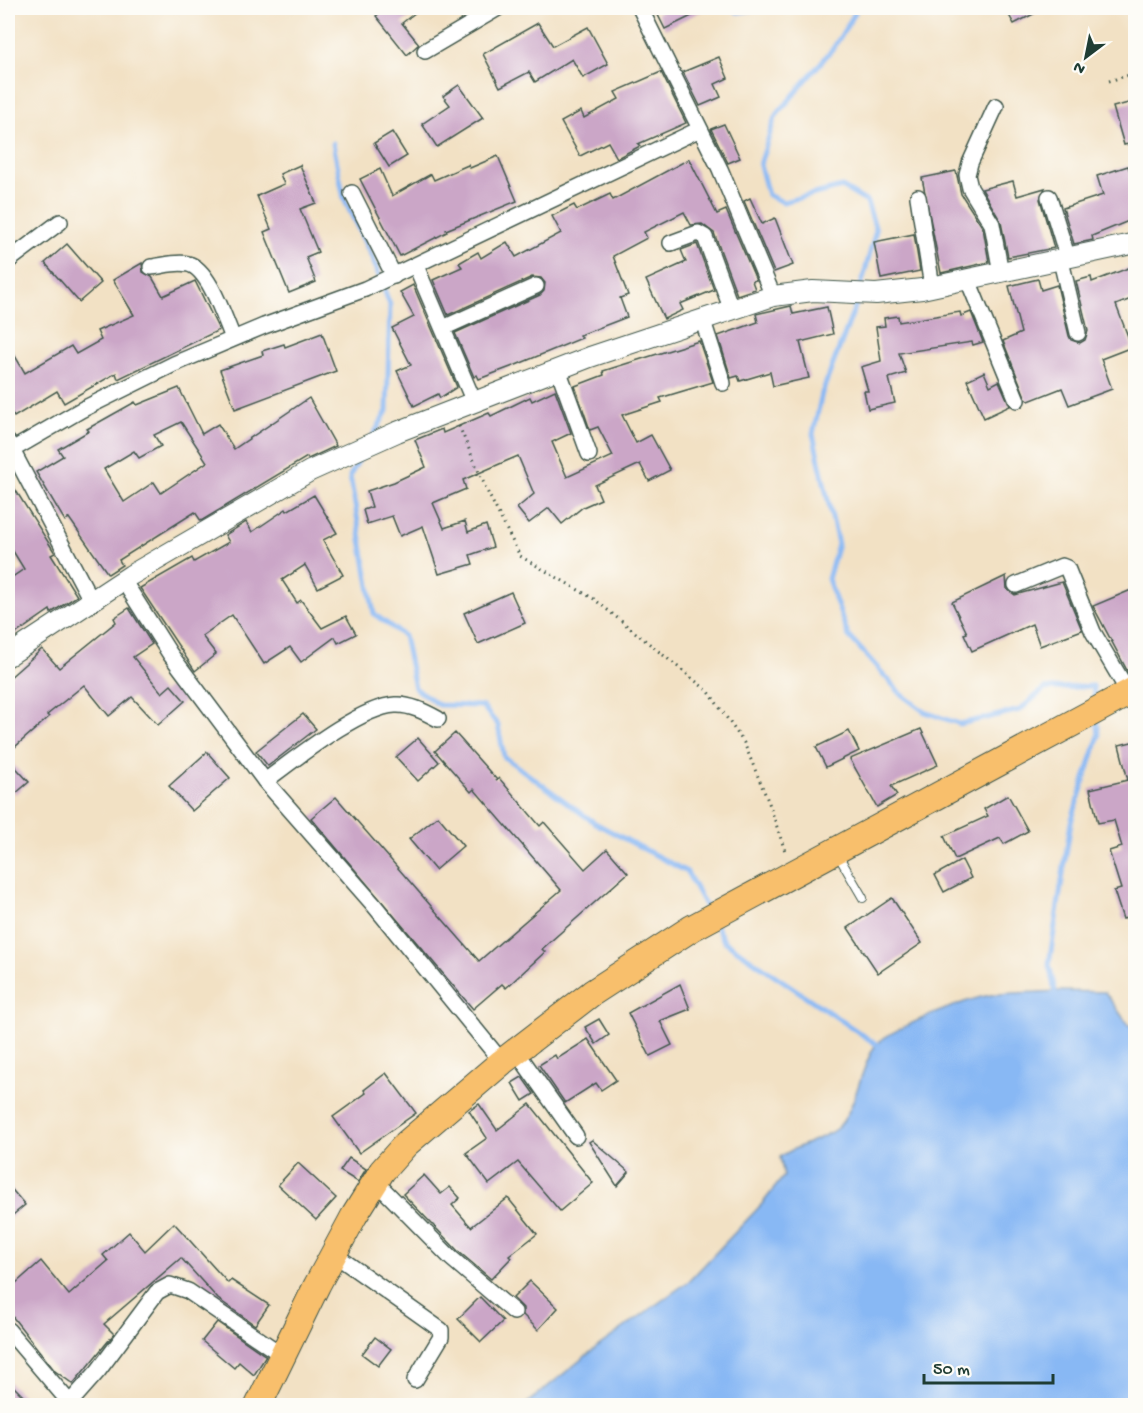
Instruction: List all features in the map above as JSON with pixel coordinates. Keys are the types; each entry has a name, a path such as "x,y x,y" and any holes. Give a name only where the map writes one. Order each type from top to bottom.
{"highway":[{"path":"258,1406 333,1254 375,1181 406,1144 509,1056 592,993 692,928 1127,694"}],"street":[{"path":"425,51 498,8"},
{"path":"640,8 732,198 772,296"},
{"path":"996,106 970,163 967,175 970,188 992,224 1001,273"},
{"path":"91,600 9,448 81,410 233,338 390,278 698,130"},
{"path":"352,193 390,278"},
{"path":"918,197 932,287"},
{"path":"1049,197 1078,333"},
{"path":"8,261 60,222"},
{"path":"671,243 698,233 705,237 732,308"},
{"path":"8,656 91,600 269,492 341,455 558,369 772,296 835,291 897,293 1064,260 1136,243"},
{"path":"151,267 181,263 190,264 197,269 212,289 233,338"},
{"path":"416,266 474,402"},
{"path":"968,280 1017,400"},
{"path":"443,328 536,286"},
{"path":"702,318 723,383"},
{"path":"558,369 589,454"},
{"path":"1016,585 1062,567 1067,568 1093,632 1127,694"},
{"path":"123,580 170,654 265,781 509,1056 576,1136"},
{"path":"265,781 368,712 394,705 409,706 438,719"},
{"path":"375,1181 451,1258 514,1312"},
{"path":"333,1254 441,1330 441,1337 415,1380"},
{"path":"8,1330 68,1404 98,1371 157,1292 170,1285 188,1291 282,1355"}],"lane":[{"path":"836,851 863,897"}],"path":[{"path":"1109,81 1136,73"},
{"path":"452,410 488,493 520,556 594,599 709,692 744,743 769,803 786,856 798,872"}],"water":[{"path":"1055,991 1105,992 1129,1026 1135,1024 1135,1405 525,1405 593,1350 689,1281 762,1204 784,1176 780,1157 832,1132 843,1121 870,1056 882,1039 929,1016 980,997"}],"building":[{"path":"387,8 421,8 402,23 419,44 407,55 376,16"},
{"path":"668,8 708,8 665,29 657,13"},
{"path":"1005,8 1045,8 1014,24"},
{"path":"538,23 553,46 588,27 608,64 583,78 572,59 535,82 529,72 500,87 483,54"},
{"path":"719,57 728,78 715,84 721,97 700,106 683,72"},
{"path":"661,72 686,123 638,144 640,146 617,158 608,142 580,156 561,122 581,111 584,118 619,99 615,92"},
{"path":"459,85 483,118 437,147 422,124 450,105 443,96"},
{"path":"1136,101 1136,142 1124,145 1113,107"},
{"path":"724,124 740,158 728,163 711,129"},
{"path":"392,132 407,156 389,167 374,143"},
{"path":"498,156 517,201 446,230 447,232 400,256 360,179 380,169 392,196 431,174 434,180 468,165 470,168"},
{"path":"689,159 717,214 726,210 756,280 752,281 755,289 737,295 714,233 702,224 691,225 684,212 644,232 647,238 613,256 628,295 620,298 627,317 580,335 582,338 516,365 479,379 477,375 474,377 455,333 540,295 544,291 545,283 541,278 532,277 448,315 433,280 462,267 459,263 478,252 481,258 507,242 516,257 561,233 552,216 574,205 577,210 610,194 613,200"},
{"path":"300,165 316,203 300,209 318,252 306,257 316,282 289,293 264,232 271,229 257,196 284,184 280,174"},
{"path":"1128,166 1136,187 1136,218 1092,236 1093,240 1074,244 1063,208 1103,195 1097,176"},
{"path":"956,171 961,194 983,228 989,262 941,273 922,178"},
{"path":"1013,181 1017,196 1045,188 1040,199 1054,248 1008,257 1001,222 982,189"},
{"path":"750,198 762,224 775,218 793,265 774,272 744,201"},
{"path":"914,234 920,271 881,279 874,242"},
{"path":"67,244 101,283 79,302 45,263"},
{"path":"697,244 714,290 680,304 683,310 664,319 646,280 686,262 681,250"},
{"path":"142,263 143,272 152,277 163,296 195,281 219,330 118,379 116,373 64,403 57,391 14,417 8,406 8,344 25,373 71,346 76,354 101,340 97,331 134,315 113,280"},
{"path":"1136,265 1136,297 1116,305 1132,347 1101,359 1112,389 1069,405 1062,388 1029,401 1026,399 1003,341 1021,333 1009,286 1038,279 1041,290 1057,285 1069,336 1071,340 1080,343 1085,340 1088,331 1076,281 1091,277 1092,282"},
{"path":"413,285 457,387 440,398 438,394 414,406 397,371 411,365 392,328 414,317 400,292"},
{"path":"791,306 793,314 827,307 833,334 800,342 809,378 773,386 770,372 740,381 738,376 731,378 718,336 758,322 756,314"},
{"path":"960,312 961,316 971,312 983,342 899,353 906,373 889,378 895,403 868,409 864,391 868,391 861,367 881,361 876,327 885,326 884,318 898,316 899,322"},
{"path":"322,333 336,371 235,409 220,370 263,355 262,351 284,344 285,347"},
{"path":"699,341 713,382 660,398 662,402 622,415 636,443 651,435 670,470 649,481 640,464 595,485 601,499 583,507 562,524 549,508 529,523 517,508 534,494 518,456 463,480 466,489 433,503 444,528 465,521 468,532 486,525 493,547 470,555 473,564 439,574 423,526 400,536 392,516 367,524 363,510 372,507 367,491 394,482 426,467 415,440 442,429 443,433 489,413 491,416 530,397 532,401 555,390 571,433 552,442 567,477 613,456 598,427 590,430 575,386 604,375 603,371"},
{"path":"984,372 990,386 999,381 1010,406 984,418 967,380"},
{"path":"179,388 202,434 218,424 234,449 309,398 336,446 308,459 307,457 201,521 195,512 119,560 122,565 108,574 69,518 65,521 36,472 63,456 58,449 89,431 87,429 135,402 137,405","holes":["181,422 207,462 161,493 154,482 124,502 104,469 134,451 139,458 161,446 154,435"]},
{"path":"8,478 55,553 51,555 77,596 51,613 50,610 8,639 8,580 24,569 8,543"},
{"path":"314,495 337,533 323,540 343,575 318,588 305,565 282,580 297,603 301,600 322,628 346,616 356,634 338,643 335,637 301,662 290,647 264,664 232,615 202,636 216,654 195,671 140,588 192,558 194,562 229,542 225,535 246,522 252,532 286,509 287,511"},
{"path":"1006,576 1007,589 1015,595 1062,582 1082,630 1040,646 1032,624 972,651 964,634 967,633 952,602"},
{"path":"1136,588 1136,672 1129,674 1093,606"},
{"path":"511,592 525,623 478,644 464,613"},
{"path":"129,608 152,644 133,657 162,693 171,685 185,701 158,725 132,697 109,716 84,685 47,715 49,717 8,753 8,679 42,649 59,668 116,622 114,618"},
{"path":"303,714 316,729 268,766 256,751"},
{"path":"921,729 938,765 891,786 897,795 877,807 850,759"},
{"path":"849,731 859,751 826,767 816,747"},
{"path":"455,733 497,780 499,778 540,826 544,822 585,869 607,849 628,873 542,949 545,952 506,988 502,984 473,1009 311,818 336,797 479,961 561,890 474,789 471,792 435,751"},
{"path":"418,738 439,762 418,781 396,757"},
{"path":"1136,741 1136,915 1123,919 1114,891 1121,889 1109,851 1122,847 1114,820 1098,823 1090,789 1128,780 1119,745"},
{"path":"207,752 230,778 192,811 169,786"},
{"path":"8,759 29,782 15,794 8,785"},
{"path":"1008,795 1028,831 1004,844 1000,838 955,859 944,836 988,816 984,809"},
{"path":"438,816 463,846 435,870 409,839"},
{"path":"962,860 971,878 944,892 935,875"},
{"path":"892,898 922,943 878,973 848,928"},
{"path":"680,984 690,1009 660,1021 672,1045 650,1056 628,1013"},
{"path":"599,1019 609,1035 596,1044 585,1027"},
{"path":"588,1039 616,1080 601,1090 596,1083 565,1103 539,1065 555,1055 557,1059"},
{"path":"386,1073 416,1113 359,1153 333,1117 366,1093 364,1090"},
{"path":"522,1077 534,1094 523,1101 512,1083"},
{"path":"479,1104 497,1130 530,1104 593,1183 560,1211 518,1162 489,1184 466,1153 487,1138 469,1111"},
{"path":"592,1140 629,1172 617,1186 589,1142"},
{"path":"349,1158 366,1169 358,1182 340,1171"},
{"path":"298,1163 336,1198 316,1220 278,1185"},
{"path":"424,1175 441,1194 450,1187 460,1198 452,1205 471,1227 508,1198 537,1234 509,1256 511,1258 491,1279 458,1251 403,1194"},
{"path":"8,1185 25,1205 8,1219"},
{"path":"174,1223 228,1283 231,1280 269,1305 255,1325 218,1299 181,1258 104,1324 114,1334 73,1384 55,1371 8,1311 8,1273 16,1283 41,1261 69,1295 108,1261 103,1255 129,1232 145,1251"},
{"path":"530,1281 558,1308 538,1330 523,1315 523,1308 513,1298"},
{"path":"480,1297 503,1321 481,1342 458,1319"},
{"path":"217,1322 266,1356 254,1375 239,1362 234,1368 202,1341"},
{"path":"375,1337 391,1349 378,1366 362,1354"},
{"path":"8,1381 33,1406 8,1406"}],"waterway":[{"path":"731,8 738,12 765,8"},
{"path":"853,8 855,13 834,47 775,117 760,165 768,195 783,202 842,187 867,202 876,230 860,290"},
{"path":"333,143 344,199 373,260 390,305 387,411 373,436"},
{"path":"858,299 822,393 813,434 838,544 828,579 848,635 902,695 925,712 960,724 1020,710 1044,689 1093,686 1095,702"},
{"path":"362,454 350,476 374,614 404,636 415,688 439,705 482,706 498,725 504,757 595,823 687,872 708,911"},
{"path":"1055,991 1049,964 1071,822 1099,735 1097,717"},
{"path":"714,922 724,941 876,1044"}]}
